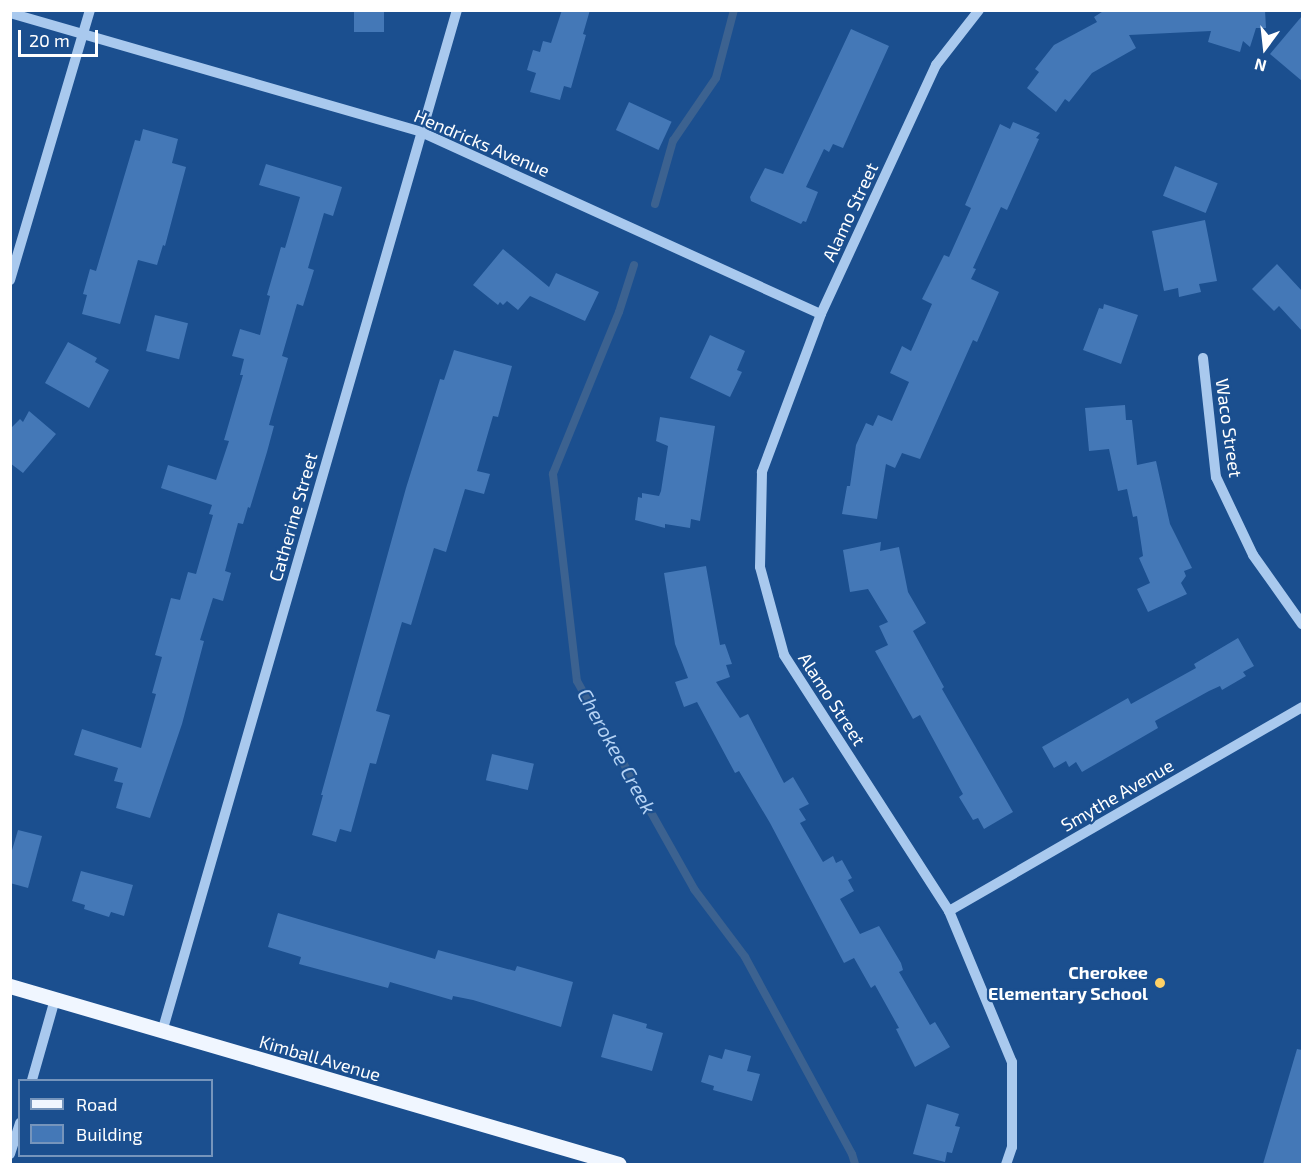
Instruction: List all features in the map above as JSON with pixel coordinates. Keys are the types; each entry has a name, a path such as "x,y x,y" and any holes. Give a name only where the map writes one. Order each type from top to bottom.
{"main road":[{"name":"Kimball Avenue","path":"10,986 619,1164"}],"street":[{"path":"10,280 90,10"},
{"name":"Catherine Street","path":"162,1032 457,10"},
{"name":"Alamo Street","path":"979,10 936,65 821,314 762,472 760,567 784,655 948,911 1012,1062 1012,1147 1006,1164"},
{"name":"Hendricks Avenue","path":"10,13 421,132 821,314"},
{"name":"Waco Street","path":"1203,358 1216,477 1253,555 1302,624"},
{"name":"Smythe Avenue","path":"948,911 1302,707"},
{"path":"32,1079 55,999"},
{"path":"10,1154 18,1129"}],"building":[{"path":"354,10 384,10 384,32 354,32"},
{"path":"562,10 590,10 583,34 586,35 571,88 564,86 560,100 530,92 536,73 527,70 533,50 540,52 543,41 551,43"},
{"path":"1105,10 1265,10 1266,28 1256,28 1250,47 1243,41 1240,52 1208,42 1211,31 1129,35 1136,48 1092,73 1069,102 1065,99 1056,112 1027,88 1039,72 1035,69 1054,45 1097,22 1094,17"},
{"path":"1302,16 1302,81 1270,54"},
{"path":"851,29 889,46 843,148 833,144 829,152 824,149 806,187 818,192 806,222 803,221 801,224 751,201 750,197 765,168 783,174"},
{"path":"629,102 672,122 658,150 616,130"},
{"path":"1013,122 1040,133 1036,138 1039,139 1007,210 1001,207 973,268 976,269 971,279 999,292 977,342 973,340 920,459 902,453 895,468 886,464 877,519 842,514 847,486 850,486 856,445 866,423 873,426 878,415 892,421 909,382 890,373 902,346 911,351 932,304 922,299 944,255 949,257 971,208 965,205 1000,124 1010,129"},
{"path":"143,129 178,139 172,163 186,167 165,246 163,245 157,265 138,260 120,324 82,314 87,295 83,294 90,269 96,271 135,140 140,141"},
{"path":"266,164 342,187 333,216 324,213 308,268 314,270 303,306 297,304 282,356 288,358 269,425 274,426 267,452 250,508 248,507 243,524 238,523 225,571 231,573 223,601 213,598 200,640 204,641 182,724 150,818 116,808 123,783 114,781 118,768 74,755 82,729 141,748 156,694 152,693 162,657 155,655 171,598 180,600 188,572 196,574 213,515 209,514 212,505 161,488 168,465 216,480 229,441 224,440 243,375 240,375 244,359 232,356 240,329 260,335 270,296 267,295 281,247 285,248 300,197 259,185"},
{"path":"1175,166 1218,183 1206,213 1163,196"},
{"path":"1205,220 1217,281 1199,284 1201,292 1179,297 1178,288 1164,291 1152,231"},
{"path":"503,249 549,287 556,273 599,292 585,321 530,296 518,310 507,301 503,305 500,302 498,305 473,285"},
{"path":"1277,264 1302,291 1302,331 1279,306 1274,311 1252,289"},
{"path":"1104,304 1138,315 1121,364 1083,350 1099,308 1103,309"},
{"path":"155,315 188,323 179,359 146,351"},
{"path":"710,335 745,351 737,370 742,372 730,397 690,378"},
{"path":"68,342 97,358 95,362 109,370 89,408 45,383"},
{"path":"454,350 512,366 498,417 493,416 477,471 490,474 484,494 465,489 446,552 434,548 411,625 402,622 376,711 390,715 376,764 370,763 351,832 340,829 336,842 312,835 323,795 321,795 406,488 440,379 444,380"},
{"path":"1125,405 1126,420 1132,420 1137,465 1156,461 1170,524 1192,568 1184,571 1186,576 1181,583 1187,594 1148,612 1137,589 1150,583 1139,558 1143,556 1137,516 1133,517 1127,489 1118,491 1109,449 1089,451 1085,408"},
{"path":"29,411 56,434 23,473 10,463 10,429 20,419 23,422"},
{"path":"660,417 715,426 700,521 691,519 690,528 665,524 665,528 635,520 638,497 642,498 642,493 659,496 661,491 668,446 656,441"},
{"path":"881,542 880,551 899,547 908,592 926,623 913,631 944,687 942,689 1013,812 984,829 978,818 973,820 959,797 963,794 920,715 913,719 875,651 888,645 879,626 888,622 868,589 850,592 843,550"},
{"path":"706,566 720,645 725,644 732,664 726,665 730,677 716,682 740,718 748,714 784,783 793,777 809,804 799,809 806,820 800,823 823,862 833,856 836,863 842,860 852,878 848,880 854,891 840,899 860,934 879,926 901,963 903,970 899,972 930,1025 935,1022 950,1047 915,1067 896,1029 899,1028 875,985 871,988 854,958 844,963 770,823 739,771 735,773 697,702 684,707 675,682 688,678 675,644 664,573"},
{"path":"1238,638 1254,666 1243,672 1246,676 1222,690 1220,686 1209,691 1155,721 1158,728 1082,772 1076,762 1069,767 1066,761 1054,768 1042,747 1128,698 1131,704 1196,668 1194,664"},
{"path":"492,754 534,764 528,790 486,780"},
{"path":"18,830 42,836 28,888 10,883 10,857"},
{"path":"81,871 133,885 124,916 111,912 109,917 84,909 85,905 72,901"},
{"path":"278,913 435,959 438,950 515,971 517,966 573,982 561,1027 473,1000 453,996 452,1000 390,982 388,988 299,964 301,957 268,947"},
{"path":"613,1014 647,1024 646,1028 663,1033 652,1071 601,1057"},
{"path":"725,1049 751,1056 747,1071 760,1074 752,1101 713,1090 714,1086 701,1082 709,1055 722,1059"},
{"path":"1297,1049 1302,1050 1302,1164 1263,1164"},
{"path":"927,1104 959,1114 955,1126 960,1127 952,1153 947,1152 945,1162 913,1154"}],"waterway":[{"name":"Cherokee Creek","path":"655,204 673,141 716,78 734,10"},
{"name":"Cherokee Creek","path":"634,265 619,312 553,474 577,681 694,889 745,957 852,1154 855,1164"}],"place":[{"name":"Cherokee Elementary School","path":"1160,983"}]}
